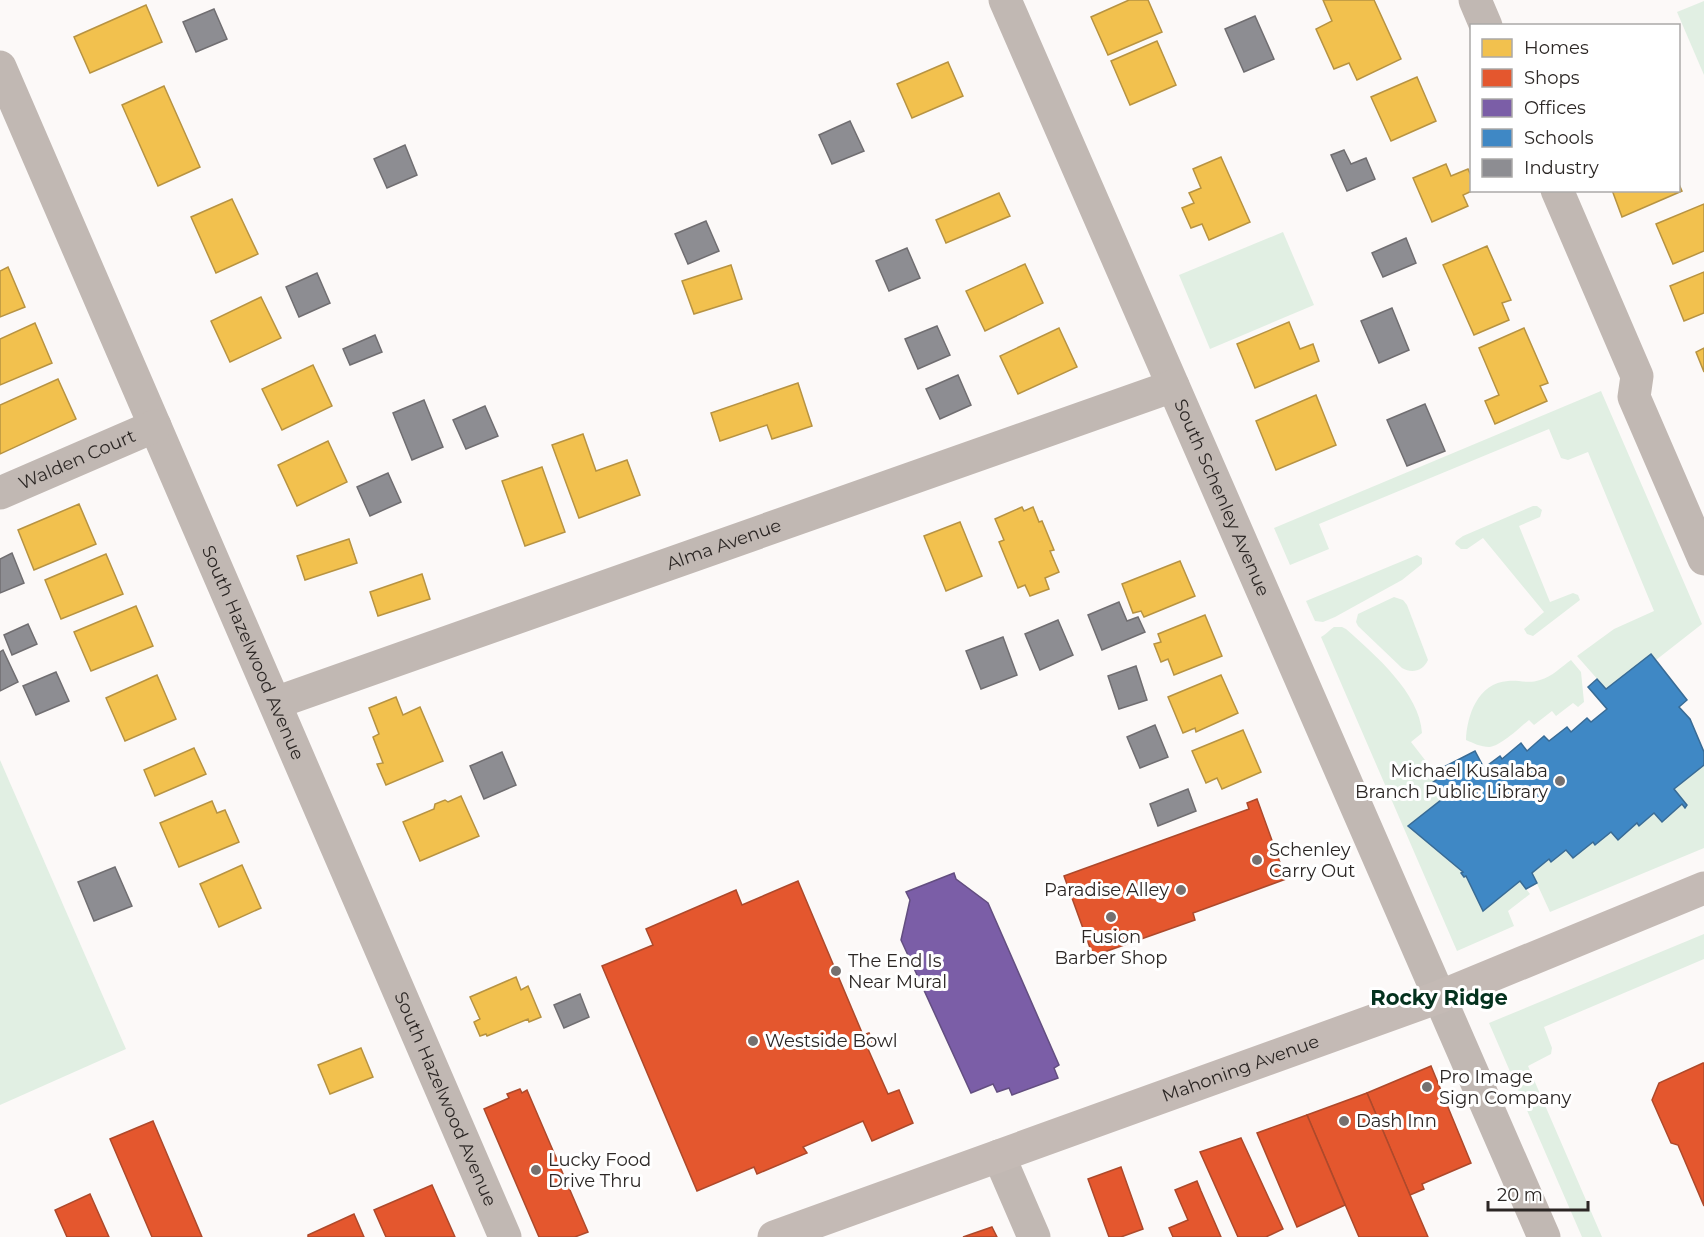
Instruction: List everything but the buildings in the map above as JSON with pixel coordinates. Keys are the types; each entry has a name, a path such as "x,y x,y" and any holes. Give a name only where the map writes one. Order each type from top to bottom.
{"main road":[{"name":"Mahoning Avenue","path":"774,1237 1439,997 1704,888"}],"street":[{"name":"South Schenley Avenue","path":"1005,0 1544,1237"},
{"path":"1475,0 1485,24"},
{"name":"South Hazelwood Avenue","path":"0,67 505,1237"},
{"path":"1558,192 1637,376 1635,397 1704,559"},
{"name":"Alma Avenue","path":"274,703 1173,386"},
{"name":"Walden Court","path":"0,493 155,426"},
{"path":"999,1156 1034,1237"}],"shaded area":[{"path":"1704,1 1704,75 1677,12"},
{"path":"1283,232 1314,305 1210,349 1179,275"},
{"path":"1601,391 1702,624 1656,660 1651,654 1606,689 1577,656 1614,629 1654,611 1588,452 1568,460 1561,458 1549,429 1319,524 1329,549 1290,565 1274,528"},
{"path":"1533,506 1542,510 1540,517 1519,526 1550,602 1573,593 1578,595 1580,600 1533,636 1527,634 1524,629 1544,612 1483,538 1467,549 1461,549 1455,544 1463,536"},
{"path":"1417,555 1422,558 1422,564 1402,580 1335,617 1323,622 1315,621 1306,601"},
{"path":"1394,597 1403,600 1407,605 1428,660 1423,667 1417,670 1410,671 1402,668 1356,622 1358,614"},
{"path":"1334,627 1346,629 1382,662 1404,689 1413,703 1422,733 1411,742 1439,778 1432,784 1441,794 1448,788 1451,792 1408,826 1463,872 1461,874 1466,876 1483,910 1520,881 1530,894 1508,911 1514,926 1457,951 1321,637"},
{"path":"1571,660 1581,672 1584,702 1578,707 1573,703 1556,716 1552,711 1534,725 1529,720 1494,746 1477,745 1466,740 1472,711 1476,702 1489,688 1508,681 1532,682 1544,679"},
{"path":"0,760 126,1049 0,1105"},
{"path":"1704,765 1704,848 1550,912 1532,873 1549,859 1552,862 1566,850 1573,858 1593,842 1596,845 1611,832 1637,823 1639,826 1654,813 1662,821 1682,804 1685,807 1687,805 1674,789"},
{"path":"1704,934 1704,959 1544,1027 1552,1048 1551,1054 1528,1066 1602,1237 1582,1237 1489,1023"}],"place":[{"name":"Michael Kusalaba Branch Public Library","path":"1560,781"},
{"name":"Schenley Carry Out","path":"1257,860"},
{"name":"Paradise Alley","path":"1181,890"},
{"name":"Fusion Barber Shop","path":"1111,917"},
{"name":"The End Is Near Mural","path":"836,971"},
{"name":"Westside Bowl","path":"753,1041"},
{"name":"Pro Image Sign Company","path":"1427,1087"},
{"name":"Dash Inn","path":"1344,1121"},
{"name":"Lucky Food Drive Thru","path":"536,1170"}],"district":[{"name":"Rocky Ridge","path":"1439,997"}]}
